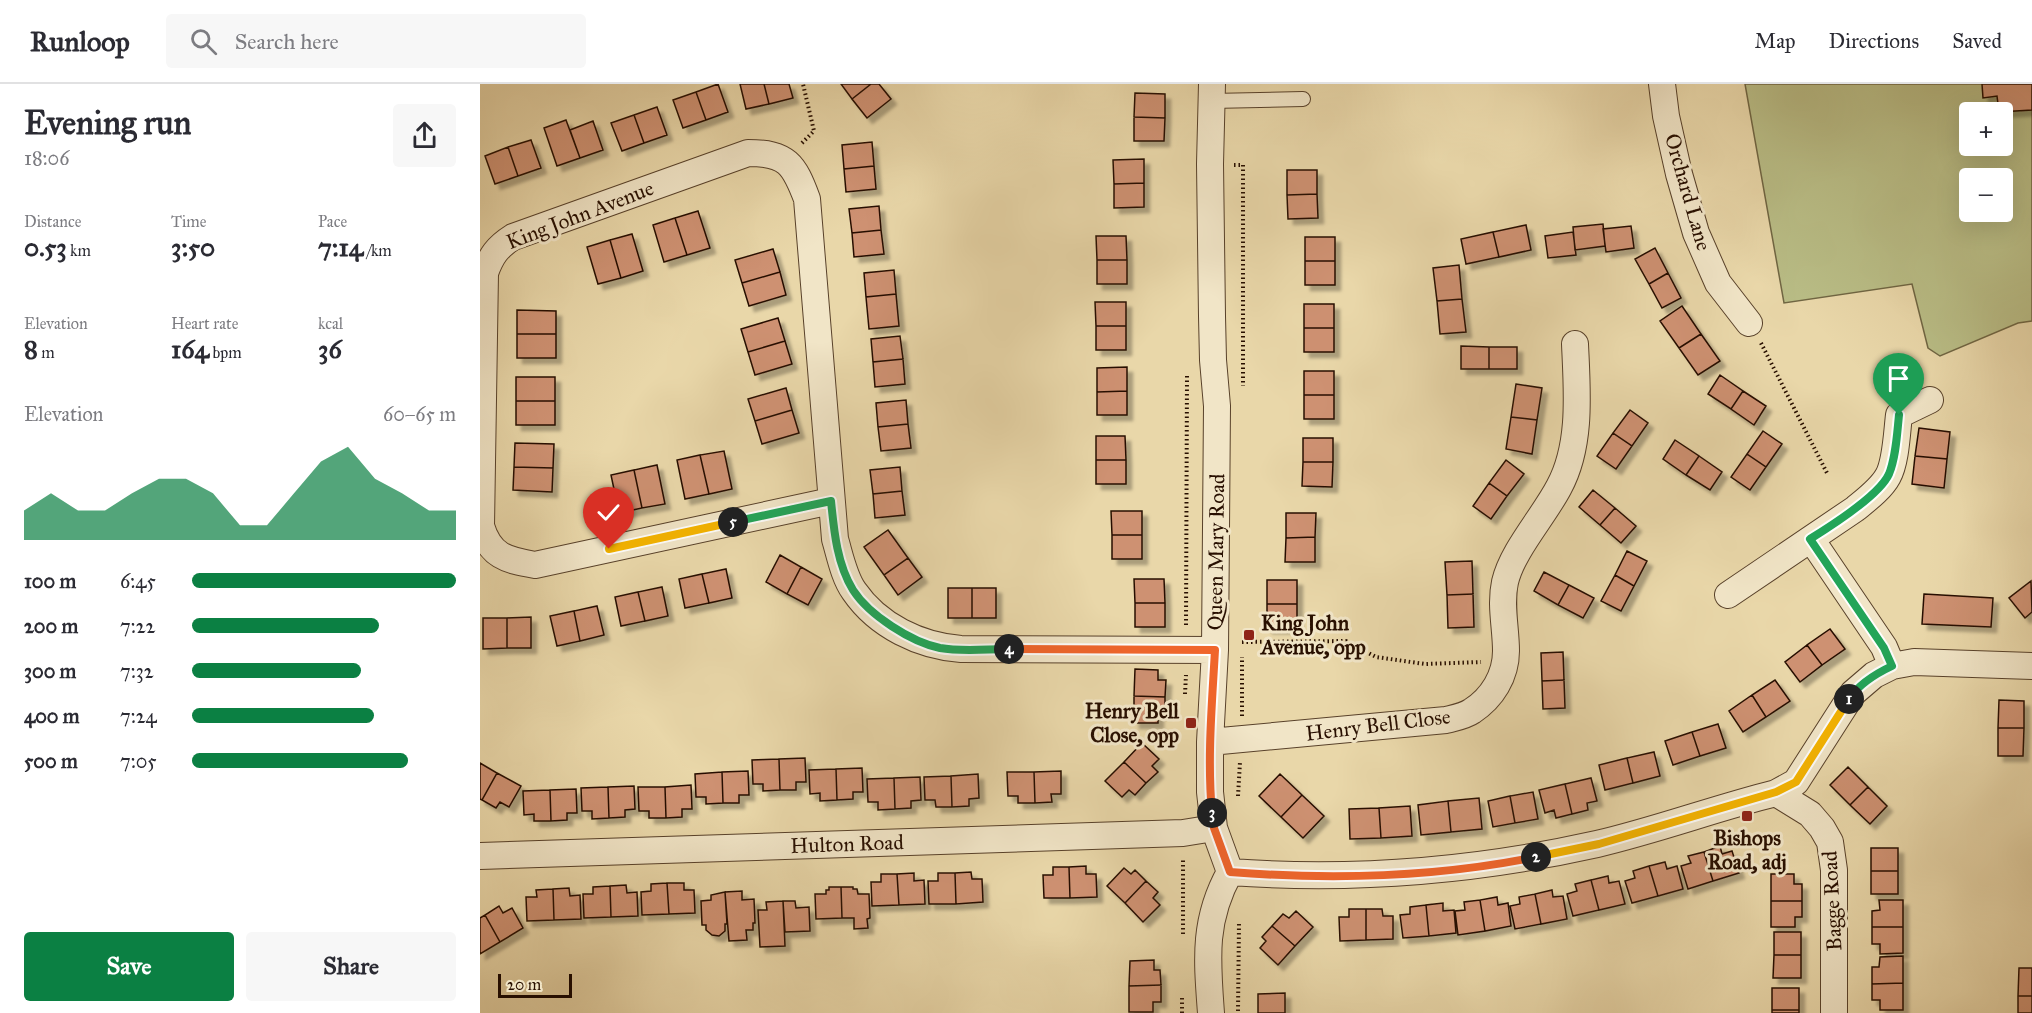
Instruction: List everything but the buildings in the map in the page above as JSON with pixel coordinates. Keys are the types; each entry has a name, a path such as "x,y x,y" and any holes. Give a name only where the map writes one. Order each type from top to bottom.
{"street":[{"name":"Orchard Lane","path":"1662,84 1676,162 1696,233 1718,283 1749,323"},
{"name":"Queen Mary Road","path":"1211,92 1212,316 1217,406 1215,650 1210,792 1214,828 1230,872"},
{"name":"King John Avenue","path":"785,160 768,153 748,153 513,237 500,245 490,256 485,273 481,526 485,540 497,553 513,561 535,565 831,501"},
{"path":"785,160 800,178 807,199 835,539 853,591 872,611 892,627 915,640 940,648 961,650 1215,650"},
{"name":"Henry Bell Close","path":"1210,742 1446,720 1470,713 1488,697 1501,680 1506,661 1503,607 1505,581 1516,555 1560,486 1571,460 1577,380 1575,344"},
{"path":"1728,595 1855,509 1888,476 1899,415 1930,400"},
{"path":"1810,539 1884,648 1892,666"},
{"path":"1211,1013 1208,945 1210,923 1219,892 1230,872 1269,875 1364,875 1460,869 1599,844 1776,792 1796,782 1853,693 1874,675 1892,666 1914,662 2032,666"},
{"name":"Bagge Road","path":"1776,792 1810,814 1830,842 1834,870 1834,1013"},
{"name":"Hulton Road","path":"480,856 1183,833 1214,828"}],"lane":[{"path":"1211,92 1303,99"}],"path":[{"path":"785,160 814,131 803,84"},
{"path":"1749,323 1770,357 1827,473"},
{"path":"1185,695 1187,365"},
{"path":"1242,642 1346,642 1376,657 1425,664 1506,661"},
{"path":"1182,941 1183,833"},
{"path":"1238,1013 1239,921"},
{"path":"1182,989 1182,1013"}],"green space":[{"path":"1745,84 2032,84 2032,321 2018,323 1940,356 1928,348 1912,284 1784,303"}],"place":[{"name":"King John Avenue, opp","path":"1249,635"},
{"name":"Henry Bell Close, opp","path":"1191,723"},
{"name":"Bishops Road, adj","path":"1747,816"}],"route":[{"path":"609,549 831,501 835,539 853,591 872,611 892,627 915,640 940,648 961,650 1215,650 1210,792 1214,828 1230,872 1269,875 1364,875 1460,869 1599,844 1776,792 1796,782 1853,693 1874,675 1892,666 1884,648 1810,539 1855,509 1888,476 1899,415"}]}
